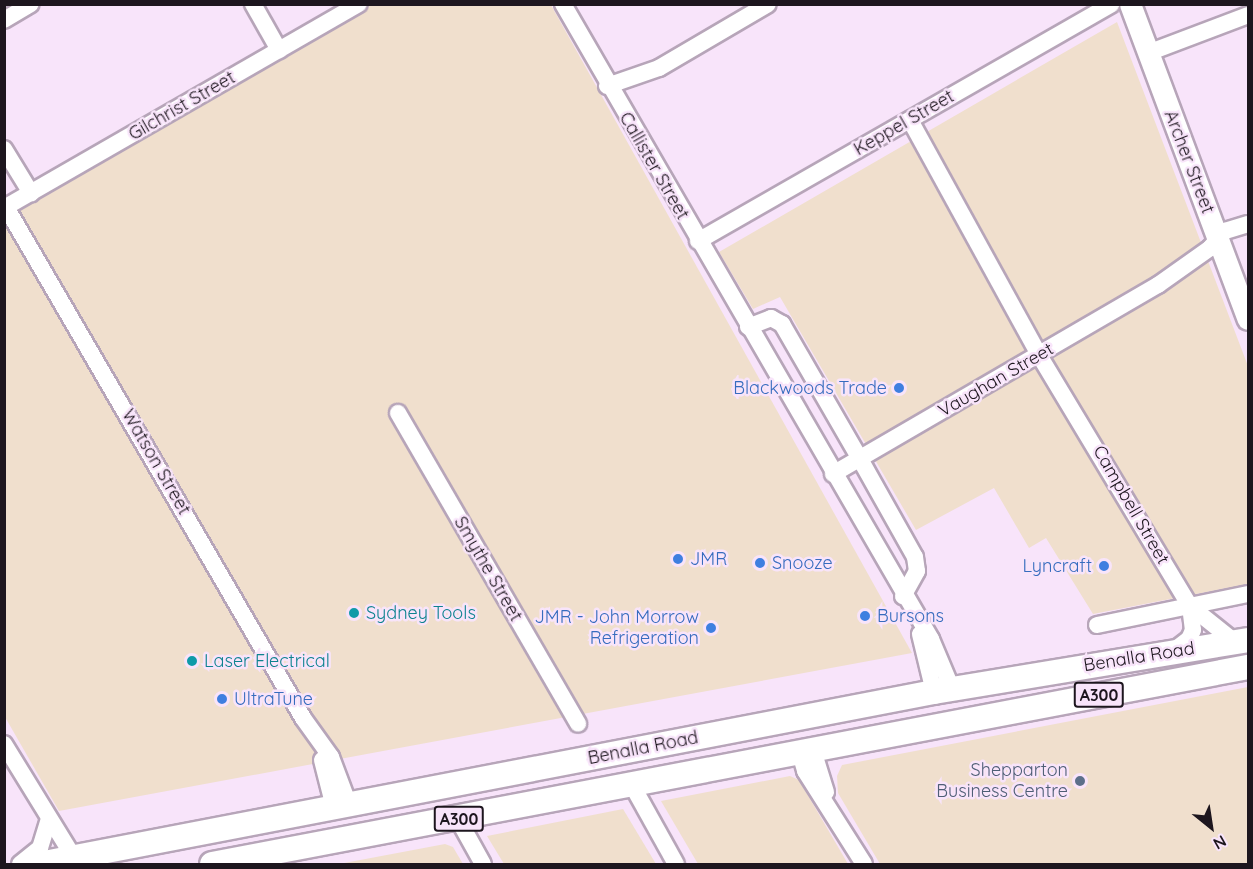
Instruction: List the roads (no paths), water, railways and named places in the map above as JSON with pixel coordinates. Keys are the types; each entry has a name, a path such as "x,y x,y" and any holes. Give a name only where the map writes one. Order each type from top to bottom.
{"highway":[{"name":"Benalla Road","path":"39,864 74,858 138,858 342,806 943,691 1242,641"},
{"path":"1174,652 1195,666 1193,677"},
{"name":"Benalla Road","path":"212,864 347,841 1248,667"},
{"path":"943,691 950,724"},
{"path":"801,718 806,752"},
{"path":"389,797 393,813 404,830"},
{"path":"342,806 347,841"}],"main road":[{"name":"Archer Street","path":"1130,4 1248,319"}],"street":[{"path":"4,20 31,4"},
{"path":"253,4 279,50"},
{"name":"Gilchrist Street","path":"5,207 359,4"},
{"name":"Callister Street","path":"563,4 611,92 906,602 939,654 943,691"},
{"path":"611,92 659,68 768,4"},
{"name":"Keppel Street","path":"698,241 1111,4"},
{"path":"1148,52 1248,15"},
{"name":"Campbell Street","path":"910,120 1190,606"},
{"path":"4,149 31,193"},
{"name":"Watson Street","path":"5,207 303,718 331,757 342,806"},
{"name":"Vaughan Street","path":"1220,243 1224,231 1248,224"},
{"name":"Vaughan Street","path":"833,474 1158,285 1220,243 1248,231"},
{"path":"748,327 771,318 782,324 860,459 915,557 917,571 906,602"},
{"name":"Smythe Street","path":"398,413 578,724"},
{"path":"1097,625 1248,594"},
{"path":"1190,606 1242,641"},
{"path":"1174,652 1189,639 1194,621 1190,606"},
{"path":"4,744 48,821 74,858"},
{"path":"806,752 834,812 864,864"},
{"path":"632,785 676,864"},
{"path":"458,819 483,864"},
{"path":"20,864 40,848 48,821"}],"place":[{"name":"Blackwoods Trade","path":"899,388"},
{"name":"JMR","path":"678,559"},
{"name":"Snooze","path":"760,563"},
{"name":"Lyncraft","path":"1104,566"},
{"name":"Sydney Tools","path":"354,613"},
{"name":"Bursons","path":"865,616"},
{"name":"JMR - John Morrow Refrigeration","path":"711,628"},
{"name":"Laser Electrical","path":"192,661"},
{"name":"UltraTune","path":"222,699"},
{"name":"Shepparton Business Centre","path":"1080,781"}]}
